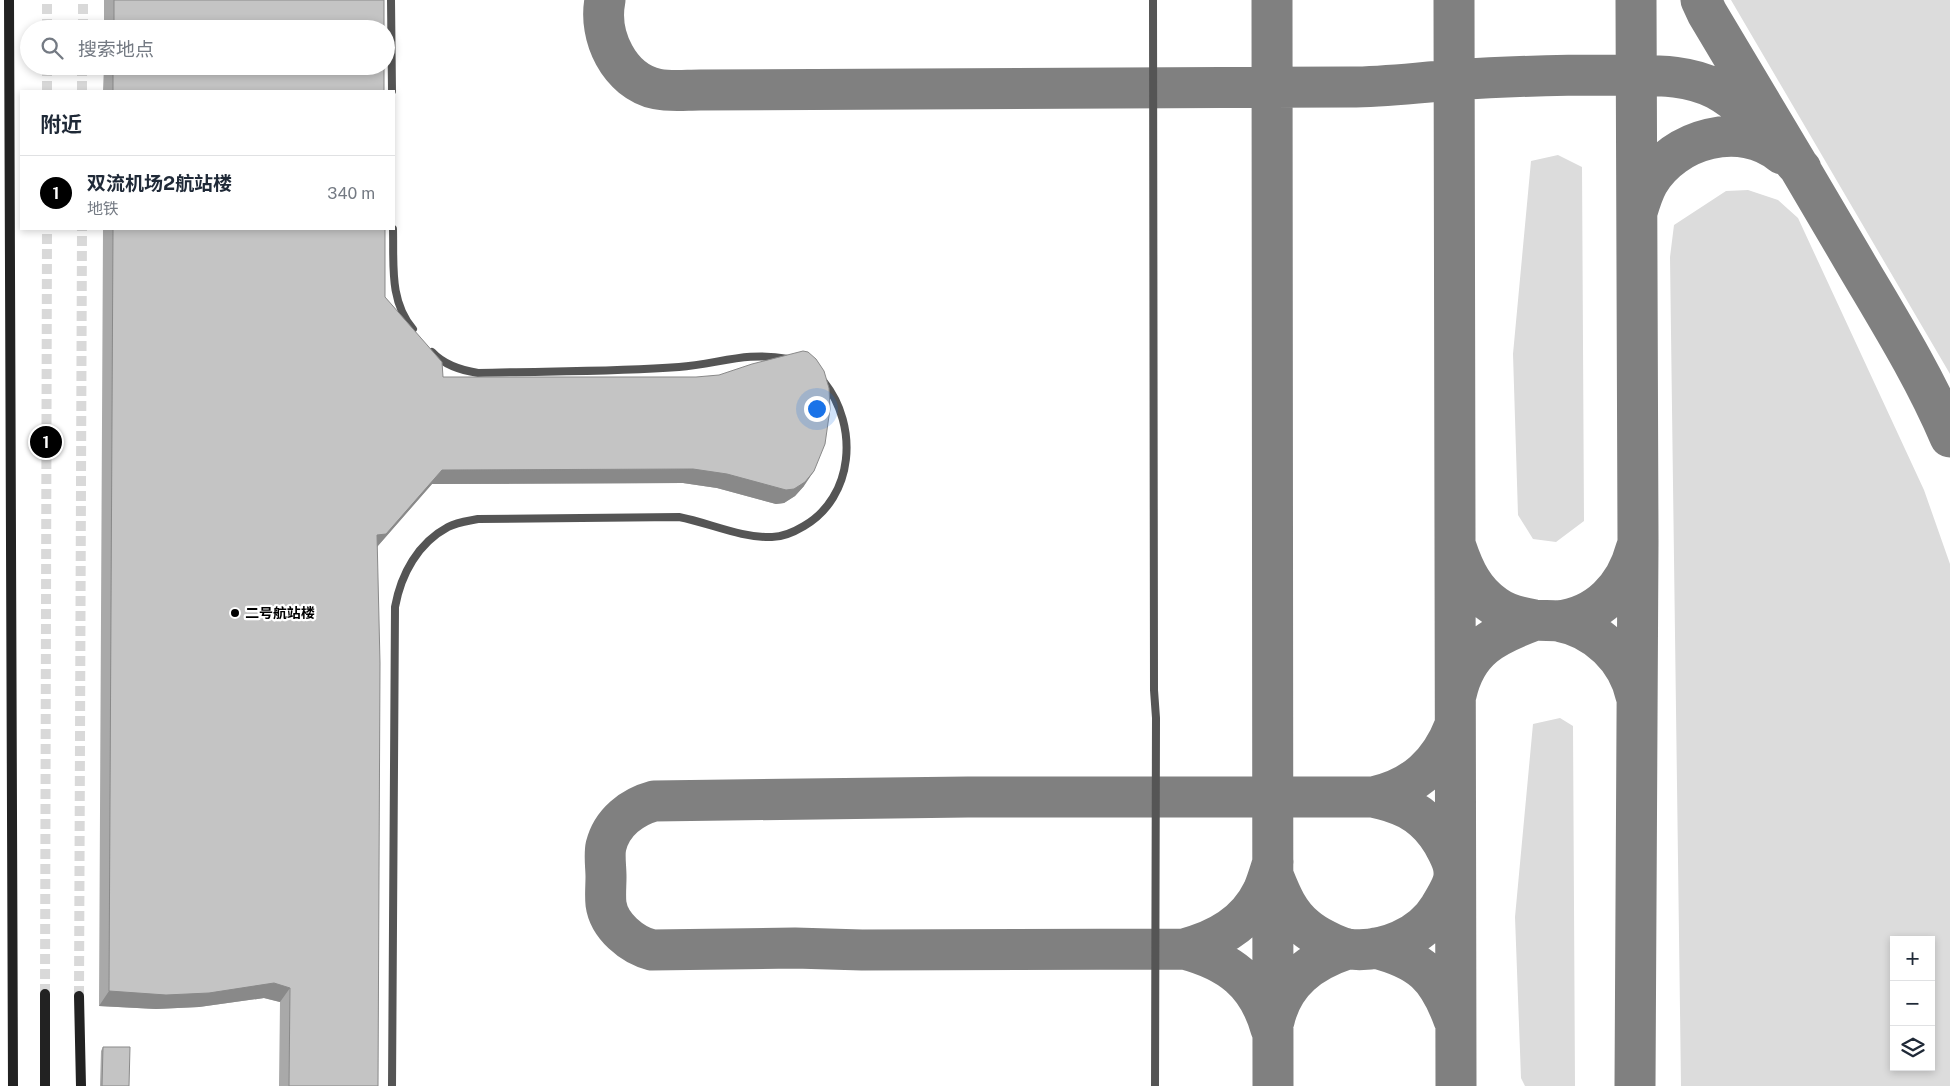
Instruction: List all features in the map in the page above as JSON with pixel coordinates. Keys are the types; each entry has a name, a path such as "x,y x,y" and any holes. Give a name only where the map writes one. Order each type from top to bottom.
{"street":[{"path":"9,0 13,1086"},
{"path":"44,1086 46,994"},
{"path":"79,996 81,1086"}],"lane":[{"path":"391,0 391,20"},
{"path":"1153,0 1154,690 1156,718 1155,1086"},
{"path":"392,75 392,90"},
{"path":"394,230 394,280 397,300 401,313 415,332"},
{"path":"428,347 445,363 465,371 478,372 680,367 739,357 769,355 795,360"},
{"path":"392,1086 395,607 398,590 407,568 422,548 448,527 459,522 478,519 678,517 697,520 747,536 773,538 791,534 818,518 833,500 842,479 847,456 845,434 837,406 826,384 816,374"}],"shaded area":[{"path":"1731,0 1950,0 1950,374"},
{"path":"1558,155 1582,167 1584,521 1556,542 1533,539 1518,515 1513,354 1531,161"},
{"path":"1748,190 1778,200 1798,218 1924,490 1950,564 1950,1086 1681,1086 1670,257 1674,225 1726,191"},
{"path":"1560,718 1573,726 1575,1086 1525,1086 1521,1078 1515,917 1533,724"}],"building":[{"path":"114,0 384,0 384,20 114,20"},
{"path":"113,75 384,75 384,90 113,90"},
{"name":"二号航站楼","path":"113,230 385,230 385,297 442,362 443,377 696,377 719,375 752,364 803,351 808,352 816,359 824,371 829,388 830,409 825,444 814,471 805,482 794,489 786,490 727,474 693,469 442,470 386,534 377,535 380,663 378,1086 289,1086 290,988 274,983 209,993 166,995 109,991"},
{"path":"103,1047 130,1047 129,1086 102,1086"}],"taxiway":[{"path":"605,0 605,28 608,42 614,55 632,77 644,84 662,90 1350,87 1516,77 1667,76 1692,80 1716,89 1728,96 1751,115 1801,169"},
{"path":"1272,0 1273,1086"},
{"path":"1454,0 1456,1086"},
{"path":"1635,1086 1638,542 1636,0"},
{"path":"1701,0 1906,349 1950,437"},
{"path":"1637,212 1646,186 1660,167 1674,155 1691,145 1709,139 1728,136 1747,138 1766,144 1782,154"},
{"path":"1456,547 1476,588 1499,609 1525,618 1558,621 1572,625 1586,630 1609,647 1626,670 1636,696"},
{"path":"1557,621 1585,613 1608,598 1625,576 1636,549"},
{"path":"1456,695 1467,666 1484,646 1507,631 1535,620"},
{"path":"1273,862 1263,891 1249,913 1220,935 1184,949 862,950 795,948 652,950 629,939 612,920 606,904 605,853 609,837 624,817 638,807 654,801 968,797 1373,797 1401,787 1413,781 1424,772 1442,751 1455,725"},
{"path":"1273,875 1286,903 1299,922 1319,937 1343,948 1361,950 1388,945 1412,935 1423,927 1440,907 1452,885 1454,868 1450,857 1431,826 1417,814 1400,805 1373,797"},
{"path":"1375,948 1404,958 1426,972 1441,992 1454,1020"},
{"path":"1184,949 1215,960 1240,976 1258,998 1271,1029"},
{"path":"1274,1021 1284,995 1300,974 1322,960 1347,949"}],"tunnel":[{"path":"47,0 47,20"},
{"path":"83,0 83,20"},
{"path":"47,75 47,90"},
{"path":"82,75 82,90"},
{"path":"45,994 47,230"},
{"path":"79,996 82,230"}],"place":[{"name":"双流机场2航站楼","path":"46,442"},
{"name":"二号航站楼","path":"235,613"}]}
